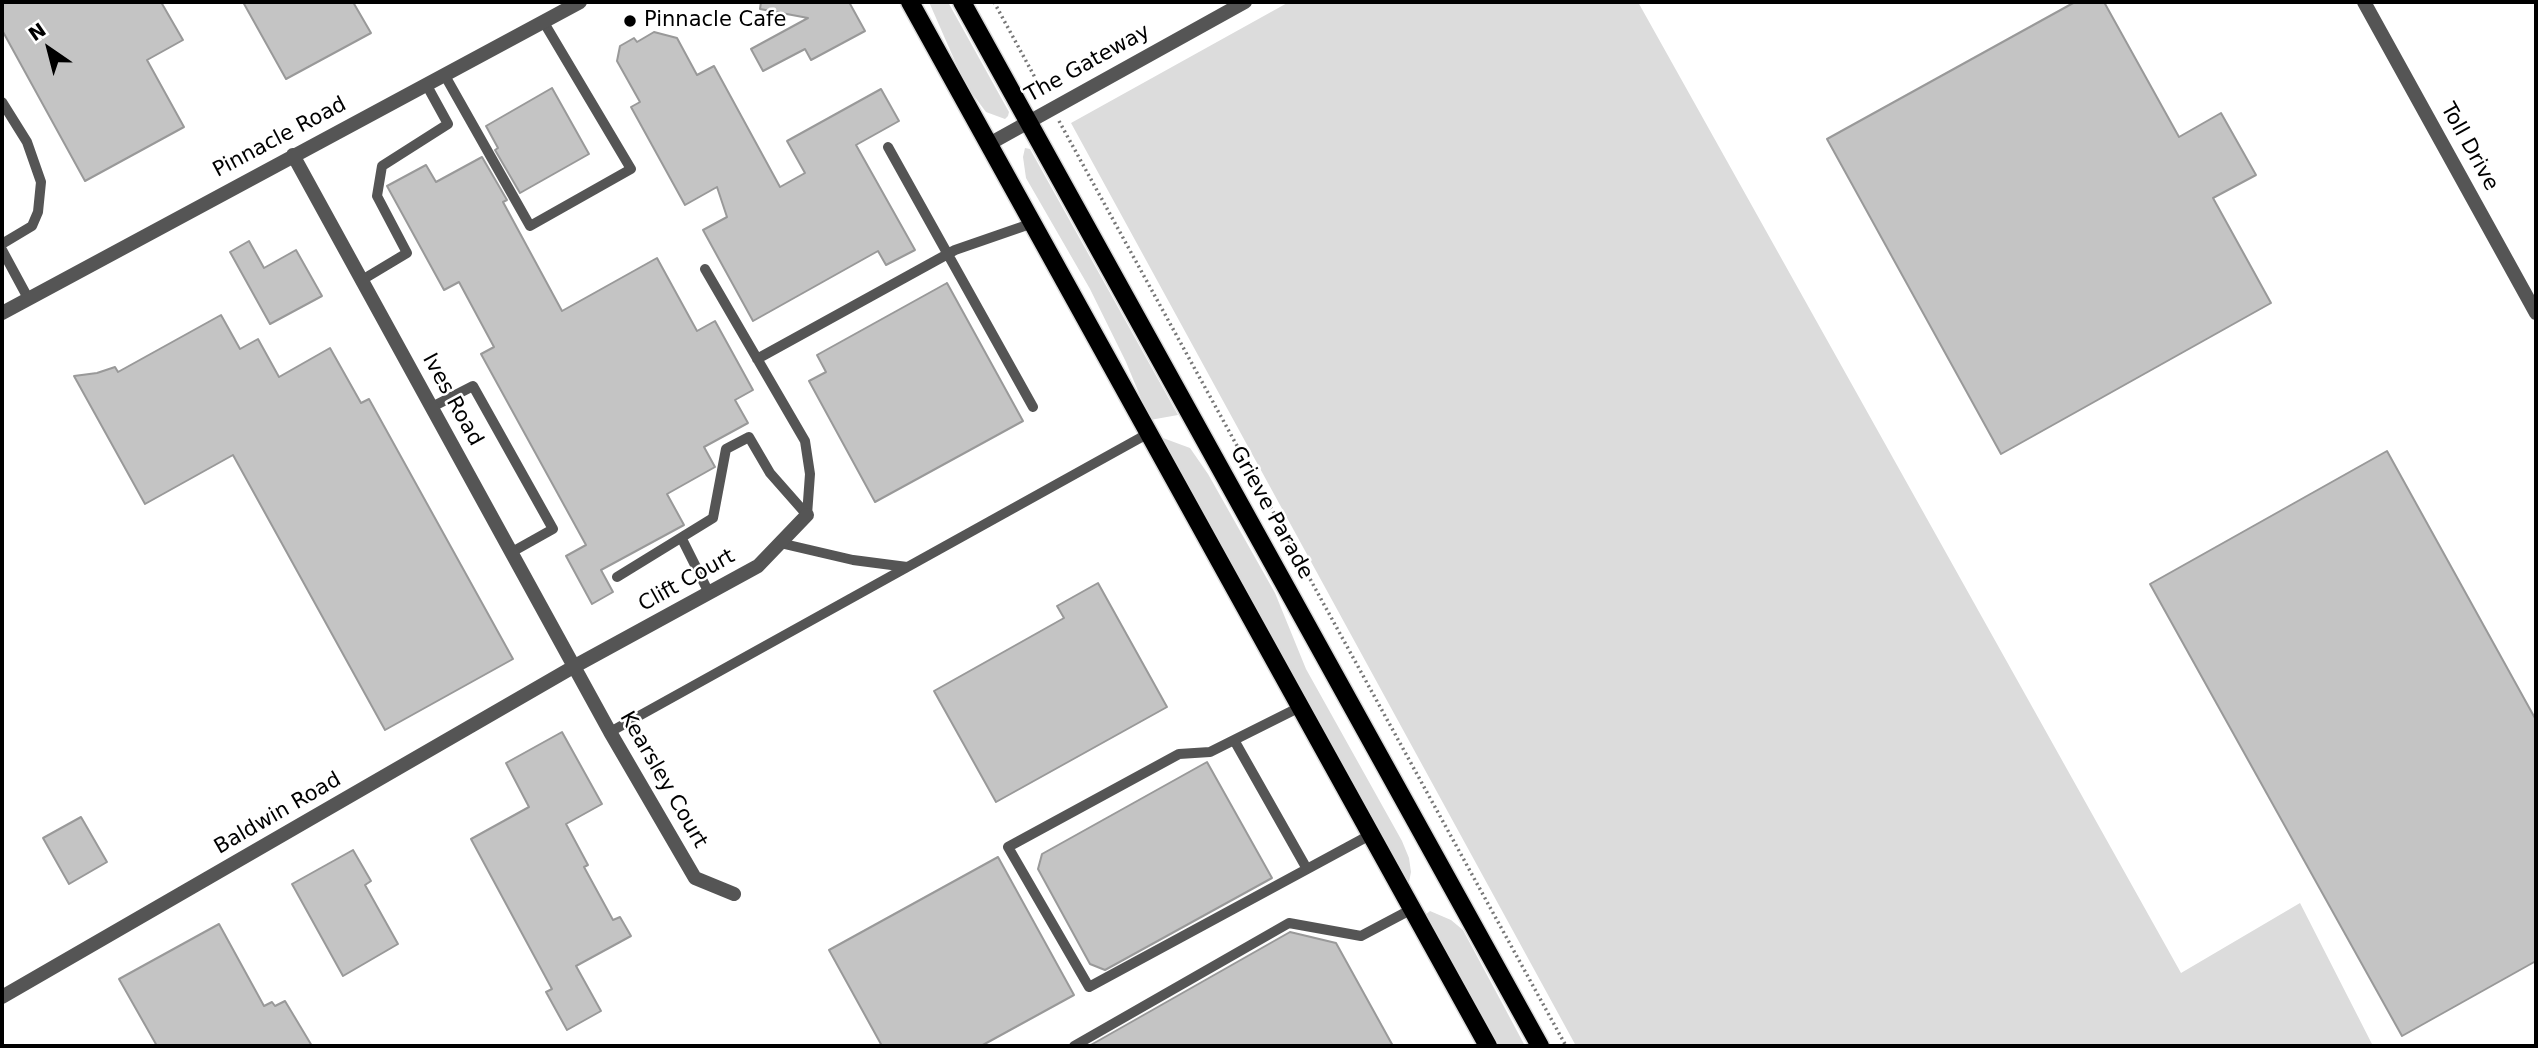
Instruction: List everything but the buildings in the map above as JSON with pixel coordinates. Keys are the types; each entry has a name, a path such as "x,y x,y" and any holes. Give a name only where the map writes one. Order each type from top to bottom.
{"main road":[{"path":"910,2 1488,1046"},
{"name":"Grieve Parade","path":"962,2 1540,1046"}],"street":[{"name":"Pinnacle Road","path":"2,313 580,2"},
{"name":"The Gateway","path":"989,144 1245,2"},
{"name":"Toll Drive","path":"2364,2 2536,313"},
{"name":"Ives Road","path":"293,155 575,666"},
{"name":"Clift Court","path":"575,666 758,566 807,514"},
{"name":"Kearsley Court","path":"575,666 695,878 734,894"},
{"name":"Baldwin Road","path":"2,997 575,666"}],"lane":[{"path":"444,74 530,226 631,169 543,21"},
{"path":"362,280 407,253 377,196 382,166 448,124 426,83"},
{"path":"2,102 27,142 41,182 38,212 32,226 2,244"},
{"path":"888,147 1033,407"},
{"path":"757,359 947,255 1033,223"},
{"path":"2,250 28,298"},
{"path":"705,269 805,440 810,474 807,514"},
{"path":"432,407 473,386 553,529 512,552"},
{"path":"610,732 1149,433"},
{"path":"617,577 713,518 726,449 750,438 770,473 807,514"},
{"path":"682,539 709,593"},
{"path":"780,543 853,559 907,567"},
{"path":"1300,707 1210,751 1179,754 1008,847 1089,987 1370,835"},
{"path":"1234,740 1307,869"},
{"path":"1074,1046 1289,923 1361,936 1412,909"}],"path":[{"path":"994,2 1566,1046"}],"shaded area":[{"path":"929,2 948,2 1009,112 1005,119 986,112 965,84"},
{"path":"1289,2 1638,2 2181,973 2300,903 2373,1046 1576,1046 1071,123"},
{"path":"1025,148 1030,149 1178,415 1150,420 1126,362 1090,289 1026,178 1023,157"},
{"path":"1163,438 1190,448 1208,474 1275,593 1306,669 1402,841 1409,858 1409,882 1407,883 1161,441"},
{"path":"1430,911 1451,920 1463,930 1525,1046 1497,1046 1425,915"}],"place":[{"name":"Pinnacle Cafe","path":"630,21"}]}
